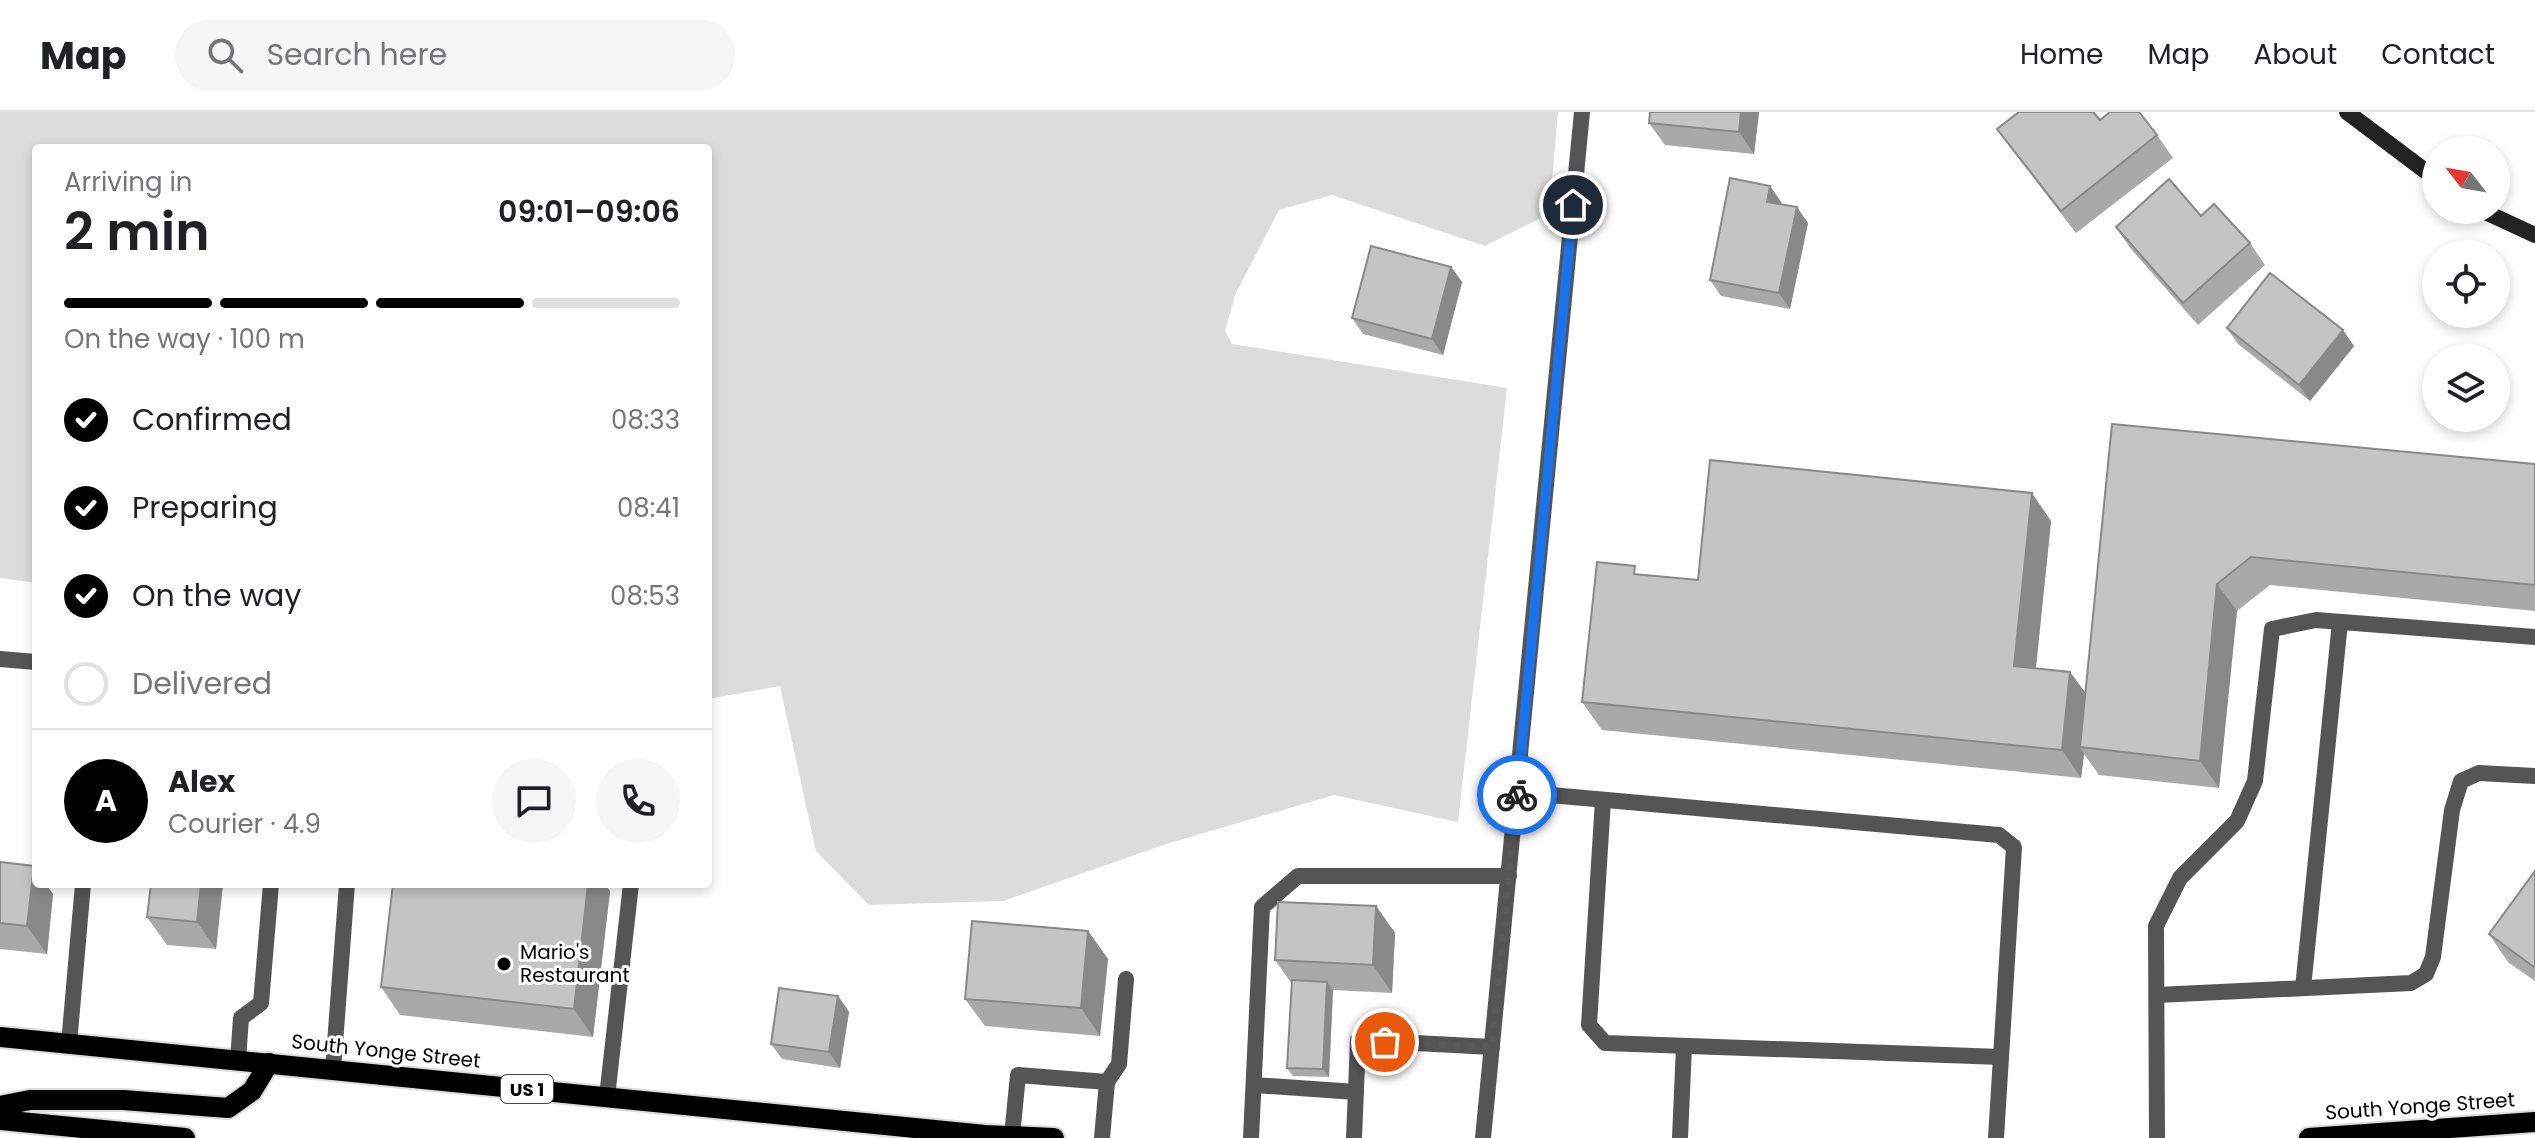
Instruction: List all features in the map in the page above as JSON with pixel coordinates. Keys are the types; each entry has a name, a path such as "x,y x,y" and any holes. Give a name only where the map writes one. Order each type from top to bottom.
{"main road":[{"name":"South Yonge Street","path":"0,1037 1054,1138"},
{"path":"0,1106 30,1100 123,1100 228,1108 252,1091 269,1063"},
{"path":"0,1120 185,1138"},
{"name":"South Yonge Street","path":"2309,1138 2535,1122"}],"street":[{"path":"1483,1138 1582,112"},
{"path":"2347,112 2422,168"},
{"path":"2510,223 2535,235"},
{"path":"2157,1138 2156,926 2180,878 2237,821 2255,781 2272,629 2316,620 2535,637"},
{"path":"2303,988 2340,622"},
{"path":"0,659 32,662"},
{"path":"2157,995 2411,983 2426,974 2433,957 2452,810 2461,781 2479,773 2535,776"},
{"path":"1517,792 1999,835 2014,847 1996,1138"},
{"path":"1603,800 1589,1025 1605,1043 2001,1057"},
{"path":"1251,1138 1262,907 1298,876 1509,876"},
{"path":"69,1044 83,888"},
{"path":"238,1060 241,1018 261,1003 271,888"},
{"path":"333,1070 347,888"},
{"path":"607,1097 631,888"},
{"path":"1102,1138 1107,1082 1119,1064 1126,979"},
{"path":"1354,1138 1358,1040 1492,1047"},
{"path":"1680,1138 1684,1046"},
{"path":"1012,1136 1018,1075 1107,1082"},
{"path":"1254,1085 1356,1092"}],"shaded area":[{"path":"0,112 1558,112 1549,214 1485,246 1332,195 1279,210 1235,295 1225,331 1232,344 1507,388 1458,822 1334,795 1166,844 1003,901 869,905 816,851 780,686 712,698 712,144 32,144 32,582 0,578"}],"building":[{"path":"1650,112 1741,112 1739,132 1649,123"},
{"path":"2019,112 2093,112 2100,120 2110,112 2139,112 2157,135 2061,211 1997,129"},
{"path":"1730,178 1770,186 1767,202 1797,207 1779,293 1710,280"},
{"path":"2169,179 2201,216 2214,204 2250,243 2183,303 2116,227"},
{"path":"1371,246 1451,267 1432,339 1352,318"},
{"path":"2270,273 2343,330 2299,385 2227,328"},
{"path":"2112,424 2535,464 2535,585 2251,557 2217,584 2200,761 2080,747"},
{"path":"1710,460 2032,493 2014,666 2070,672 2062,750 1582,702 1597,562 1635,566 1634,574 1698,580"},
{"path":"0,862 32,866 27,926 0,923"},
{"path":"2535,871 2535,965 2534,967 2489,934"},
{"path":"151,888 201,888 197,922 147,917"},
{"name":"Mario's Restaurant","path":"393,888 588,888 574,1009 381,987"},
{"path":"1278,902 1376,906 1373,965 1275,960"},
{"path":"972,921 1088,931 1081,1008 965,999"},
{"path":"1292,980 1327,982 1323,1069 1287,1068"},
{"path":"779,988 838,996 829,1052 771,1044"}],"way so far":[{"path":"1385,1042 1492,1047 1517,795"}],"place":[{"name":"Mario's Restaurant","path":"504,964"}],"route":[{"path":"1517,795 1573,205"}]}
